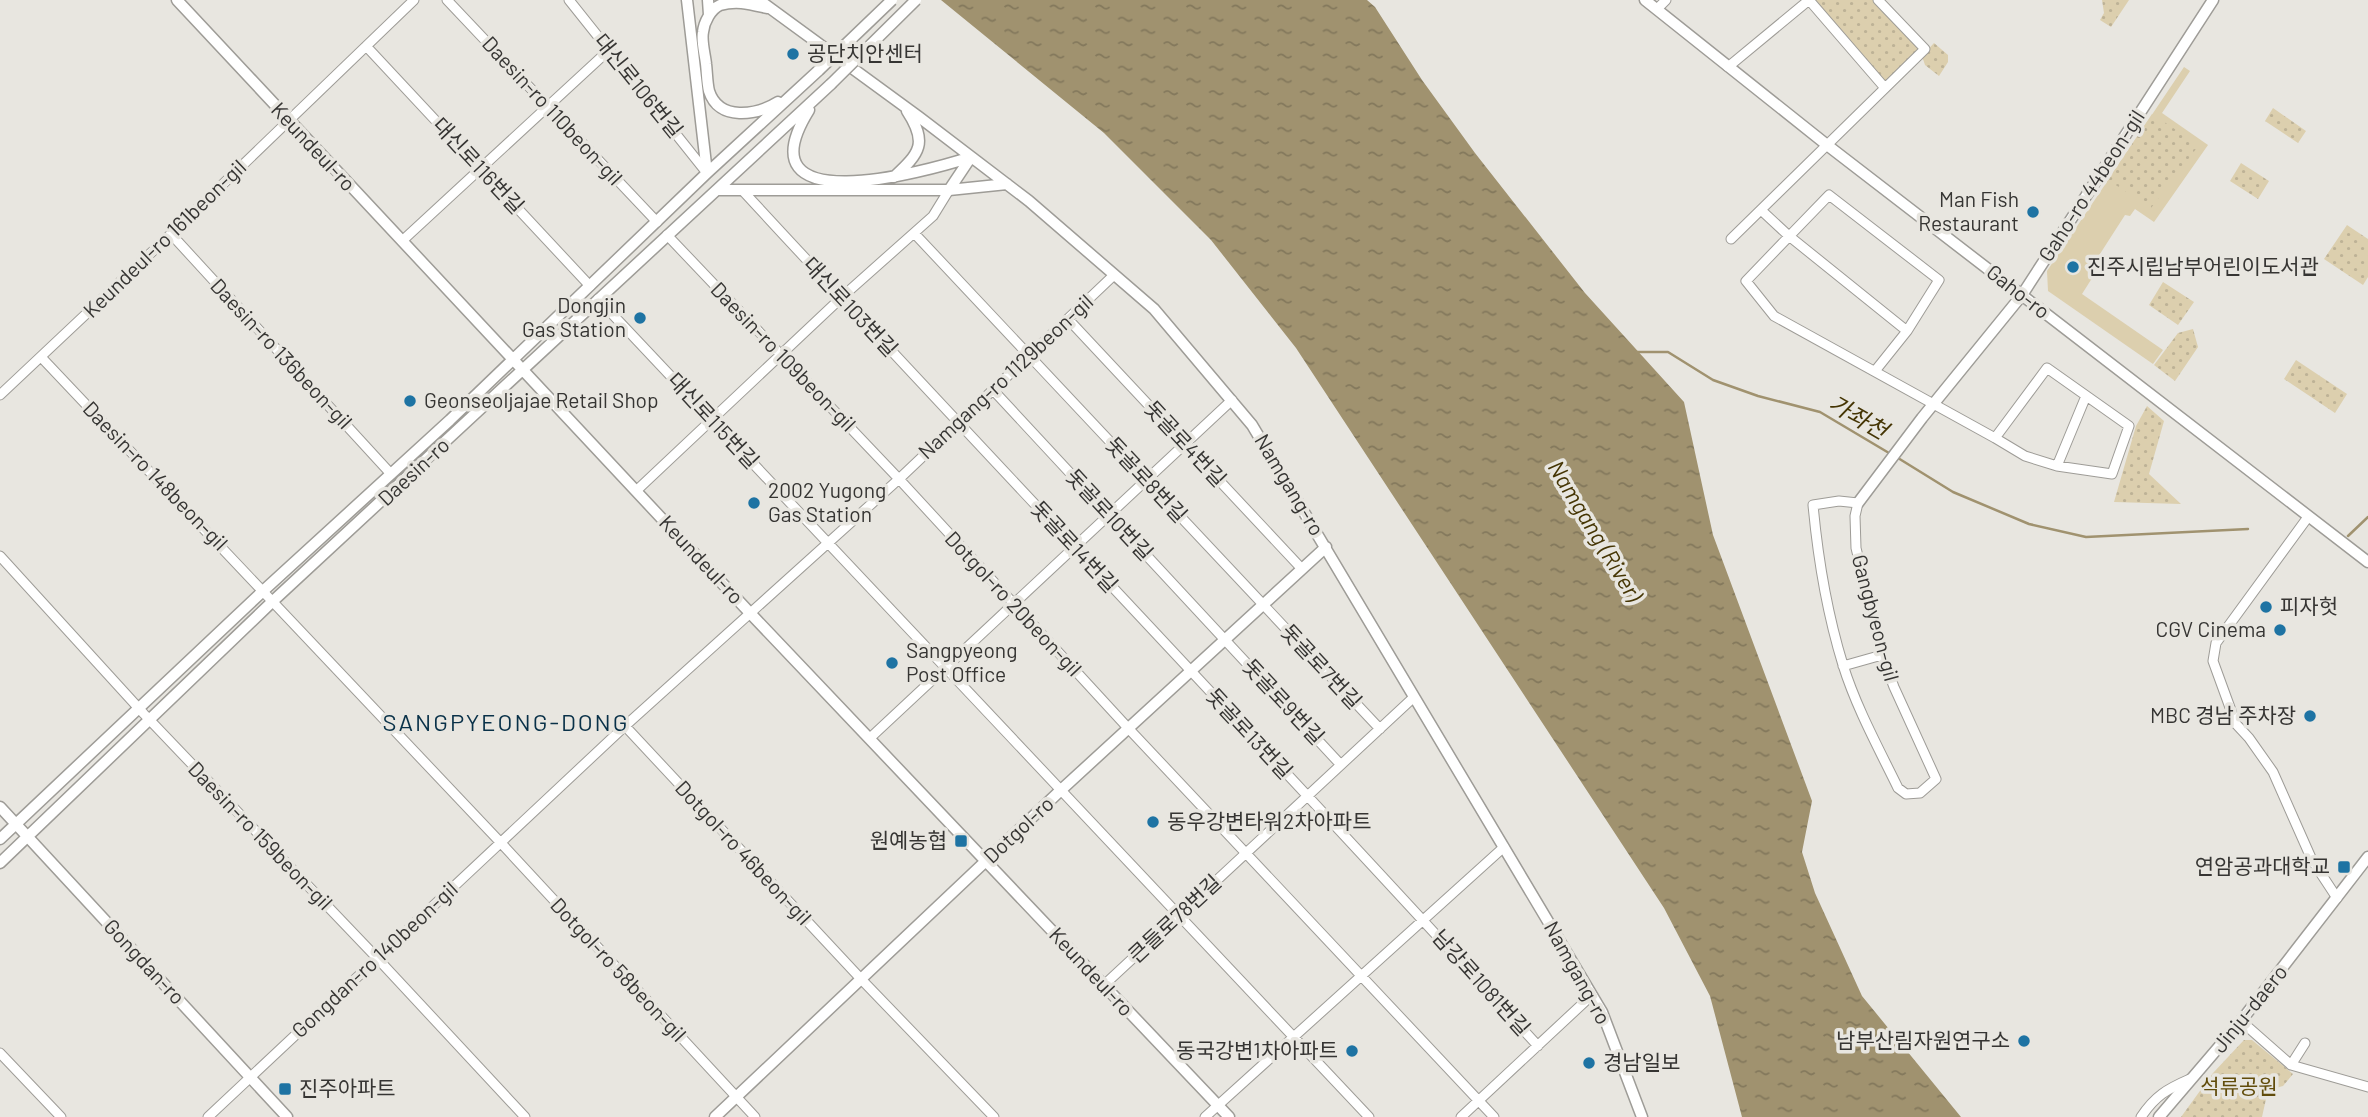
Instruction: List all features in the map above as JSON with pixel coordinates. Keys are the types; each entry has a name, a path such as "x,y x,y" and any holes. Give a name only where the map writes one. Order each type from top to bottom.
{"street":[{"name":"Keundeul-ro","path":"177,0 750,613 1228,1117"},
{"name":"Keundeul-ro 161beon-gil","path":"0,395 414,0"},
{"name":"Daesin-ro 110beon-gil","path":"447,0 657,222"},
{"name":"대신로106번길","path":"569,0 707,173"},
{"path":"687,0 707,173"},
{"path":"710,0 709,15 703,32 709,91 722,108 736,114 761,111 798,89"},
{"name":"Namgang-ro","path":"759,0 1007,184 1154,309 1252,425 1602,1012 1642,1117"},
{"name":"Daesin-ro","path":"0,863 144,715 391,474 892,0"},
{"name":"Daesin-ro","path":"268,596 444,445 522,369 831,84 916,0"},
{"name":"Gaho-ro","path":"1644,0 1827,145 2368,562"},
{"path":"1657,9 1666,0"},
{"path":"1728,67 1809,0 1885,88"},
{"path":"1731,239 1925,49 1878,0"},
{"name":"Gaho-ro 44beon-gil","path":"2022,295 2213,0"},
{"path":"709,15 718,6 740,1 769,9"},
{"name":"대신로116번길","path":"366,46 590,286"},
{"path":"402,241 610,50"},
{"path":"816,97 796,136 794,148 795,160 811,178 822,181 893,178 971,157"},
{"path":"893,178 916,156 921,140 904,106"},
{"path":"636,491 842,297 933,216 971,157"},
{"path":"717,190 949,190 1007,184"},
{"name":"대신로103번길","path":"743,191 957,423"},
{"path":"1875,371 1907,331 1939,280 1829,195 1746,281 1774,316 2025,456 2057,466 2112,474 2129,426 2047,368 1995,438"},
{"path":"1761,210 1789,236 1907,331"},
{"name":"돗골로8번길","path":"914,233 1263,605"},
{"name":"Daesin-ro 136beon-gil","path":"171,234 391,474"},
{"name":"Daesin-ro 109beon-gil","path":"667,235 899,479"},
{"name":"Namgang-ro 1129beon-gil","path":"750,613 899,479 1114,275"},
{"path":"1882,654 1843,666 1819,567 1813,505 1839,501 1858,503 1933,404 2022,295"},
{"name":"대신로115번길","path":"598,299 1369,1117"},
{"name":"돗골로4번길","path":"1068,318 1302,569"},
{"name":"Daesin-ro 148beon-gil","path":"41,357 501,843"},
{"name":"돗골로10번길","path":"993,390 1225,639"},
{"path":"2057,466 2086,396"},
{"path":"870,737 1232,401"},
{"name":"돗골로14번길","path":"957,423 1190,671"},
{"name":"Dotgol-ro 20beon-gil","path":"899,479 1128,728 1494,1117"},
{"name":"Gangbyeon-gil","path":"1843,666 1872,736 1898,788 1906,794 1920,793 1936,779 1882,654 1856,548 1855,516 1858,503"},
{"path":"2308,517 2217,643 2212,657 2235,724 2249,738 2273,772 2312,860 2336,898"},
{"name":"Dotgol-ro","path":"715,1117 1061,790 1326,547"},
{"name":"Daesin-ro 159beon-gil","path":"0,556 144,715 525,1117"},
{"name":"돗골로7번길","path":"1263,605 1380,729"},
{"name":"Gongdan-ro 140beon-gil","path":"208,1117 625,726 750,613"},
{"name":"돗골로9번길","path":"1225,639 1341,765"},
{"name":"돗골로13번길","path":"1190,671 1424,920"},
{"name":"큰들로78번길","path":"1104,985 1414,697"},
{"name":"Daesin-ro","path":"0,839 144,715"},
{"name":"Dotgol-ro 46beon-gil","path":"625,726 994,1117"},
{"name":"Gongdan-ro","path":"0,807 287,1117"},
{"name":"Dotgol-ro 58beon-gil","path":"501,843 755,1117"},
{"path":"1205,1117 1504,847"},
{"name":"Jinju-daero","path":"2159,1117 2241,1021 2368,857"},
{"name":"남강로1081번길","path":"1424,920 1538,1046"},
{"path":"1461,1117 1592,995"},
{"path":"2241,1021 2291,1065 2368,1087"},
{"path":"2291,1065 2305,1042"},
{"path":"0,1053 61,1117"},
{"path":"2141,1117 2164,1090 2195,1077"}],"green space":[{"path":"1813,0 1877,0 1922,48 1884,85"},
{"path":"2102,0 2129,0 2111,27 2100,20 2104,13"},
{"path":"1934,43 1948,55 1948,62 1939,76 1925,65 1922,56"},
{"path":"2184,67 2190,71 2162,113 2208,145 2154,222 2135,209 2130,216 2125,215 2089,271 2094,275 2082,294 2163,350 2153,364 2048,291 2047,271"},
{"path":"2273,108 2306,131 2298,143 2265,121"},
{"path":"2152,114 2199,145 2151,208 2108,180"},
{"path":"2241,163 2269,181 2258,199 2230,181"},
{"path":"2347,225 2368,239 2368,277 2363,285 2324,259"},
{"path":"2163,282 2194,302 2178,325 2149,305"},
{"path":"2193,329 2198,347 2175,381 2154,365 2178,333"},
{"path":"2296,360 2347,394 2335,413 2284,379"},
{"path":"2147,406 2164,421 2149,474 2181,504 2114,502 2136,426"},
{"name":"석류공원","path":"2244,1040 2252,1040 2293,1074 2283,1086 2268,1090 2262,1117 2181,1117 2213,1073"}],"water":[{"name":"Namgang (River)","path":"941,0 1367,0 1375,7 1422,80 1475,153 1585,293 1684,402 1713,535 1812,801 1802,852 1815,893 1862,996 1961,1117 1742,1117 1710,996 1664,908 1296,348 1211,240 1104,133"}],"waterway":[{"name":"가좌천","path":"1636,352 1668,352 1713,380 1758,396 1820,412 1889,453"},
{"name":"가좌천","path":"1898,458 1953,492 2029,524 2086,537 2248,529"},
{"name":"가좌천","path":"2348,536 2368,517"}],"place":[{"name":"공단치안센터","path":"793,54"},
{"name":"Man Fish Restaurant","path":"2033,212"},
{"name":"진주시립남부어린이도서관","path":"2073,267"},
{"name":"Dongjin Gas Station","path":"640,318"},
{"name":"Geonseoljajae Retail Shop","path":"410,401"},
{"name":"2002 Yugong Gas Station","path":"754,503"},
{"name":"피자헛","path":"2266,607"},
{"name":"CGV Cinema","path":"2280,630"},
{"name":"Sangpyeong Post Office","path":"892,663"},
{"name":"MBC 경남 주차장","path":"2310,716"},
{"name":"동우강변타워2차아파트","path":"1153,822"},
{"name":"원예농협","path":"961,841"},
{"name":"연암공과대학교","path":"2344,867"},
{"name":"남부산림자원연구소","path":"2024,1041"},
{"name":"동국강변1차아파트","path":"1352,1051"},
{"name":"경남일보","path":"1589,1063"},
{"name":"진주아파트","path":"285,1089"}],"district":[{"name":"SANGPYEONG-DONG","path":"506,723"}]}
